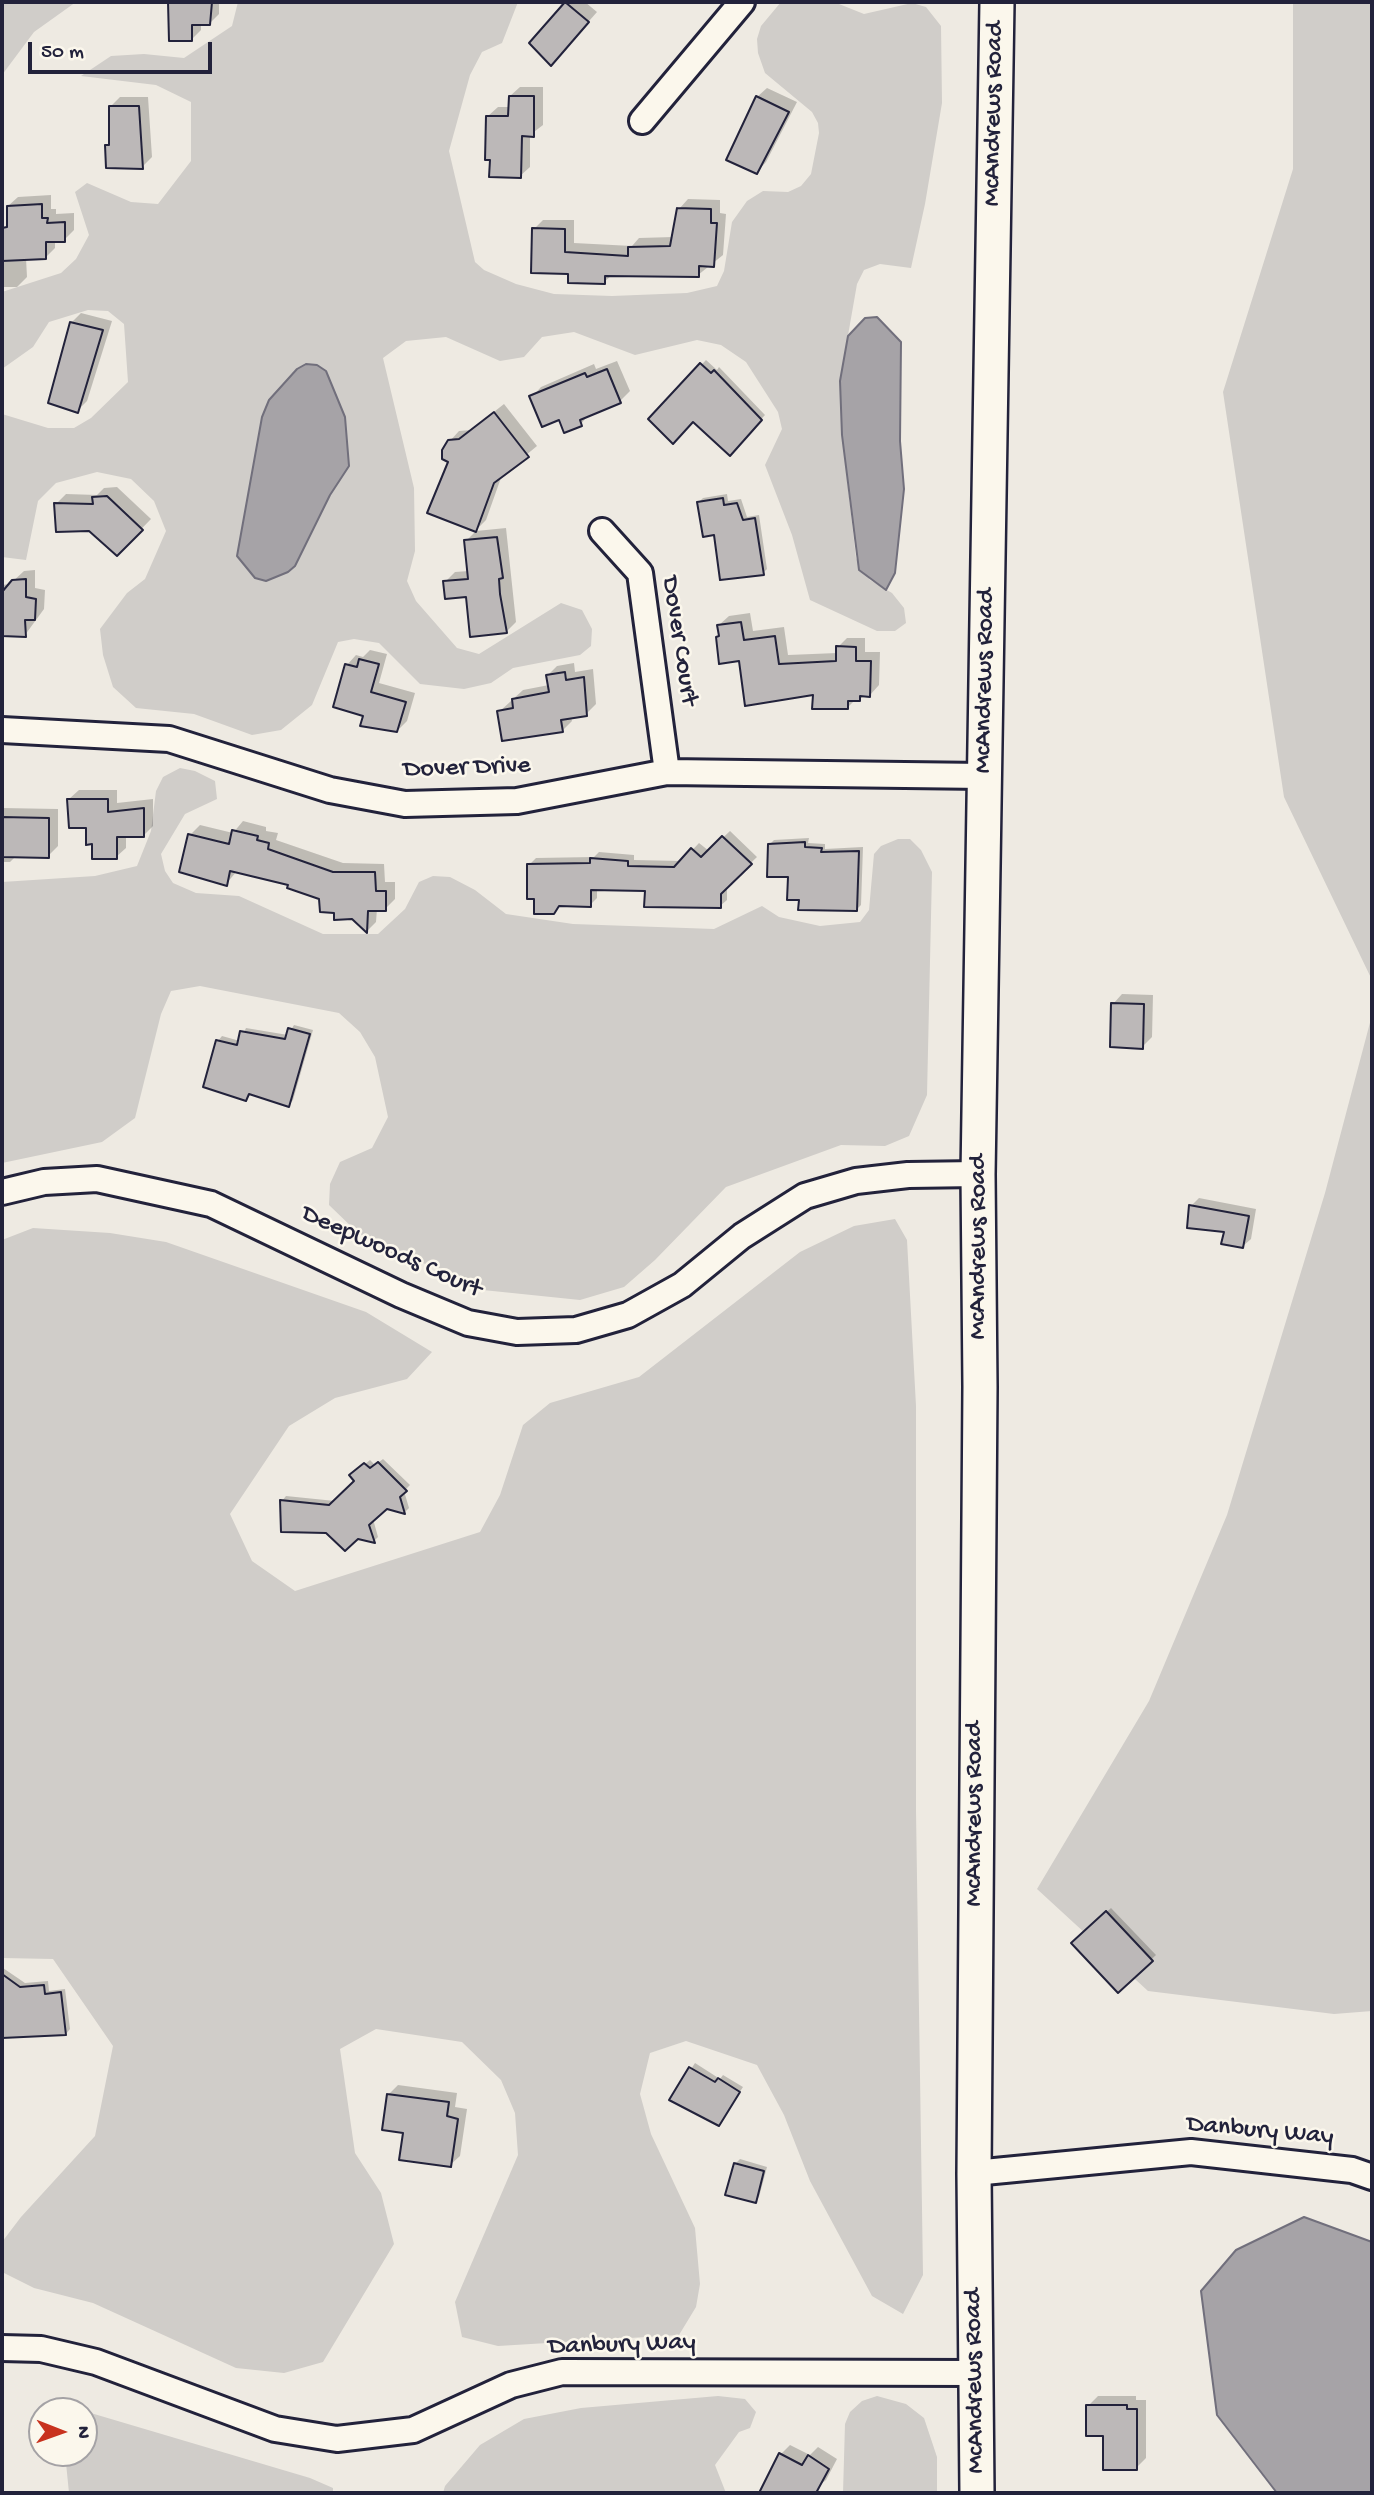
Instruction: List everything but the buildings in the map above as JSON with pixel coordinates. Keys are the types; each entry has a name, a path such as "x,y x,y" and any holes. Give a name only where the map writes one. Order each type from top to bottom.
{"main road":[{"name":"McAndrews Road","path":"977,2493 974,2173 980,1387 978,1174 996,2"}],"street":[{"path":"642,121 742,2"},
{"name":"Dover Court","path":"602,531 640,573 667,772"},
{"name":"Dover Drive","path":"2,730 169,739 330,790 405,804 517,802 667,772 984,776"},
{"name":"Deepwoods Court","path":"2,1192 44,1182 97,1179 211,1204 401,1295 468,1323 517,1332 576,1329 628,1315 682,1285 742,1236 805,1196 856,1181 908,1175 978,1174"},
{"name":"Danbury Way","path":"974,2173 1191,2152 1352,2170 1372,2177"},
{"name":"Danbury Way","path":"2,2348 41,2349 96,2362 275,2429 337,2439 413,2430 511,2385 562,2372 976,2372"}],"shaded area":[{"path":"2,2 76,2 34,32 2,75"},
{"path":"238,2 518,2 502,43 482,52 470,75 449,151 475,262 484,270 516,284 554,294 612,296 687,293 717,286 724,271 732,222 747,201 763,191 788,192 801,186 811,174 819,133 818,123 812,112 765,73 758,53 757,39 761,26 781,2 834,2 864,14 912,3 926,7 941,26 942,103 911,268 880,264 864,270 857,284 840,381 842,435 856,558 870,580 892,593 904,608 906,623 895,631 877,631 810,600 792,535 765,465 782,429 778,412 746,362 721,345 697,340 635,355 574,332 542,337 524,357 500,361 446,337 406,341 383,358 414,488 415,551 407,581 416,601 457,648 479,654 561,603 582,610 592,629 591,646 580,655 513,668 491,683 464,689 420,684 379,643 354,639 338,642 312,705 281,730 252,735 194,714 136,708 113,687 103,655 100,629 127,593 145,579 166,531 154,501 131,479 97,472 56,483 38,501 26,560 2,557 2,414 48,428 74,428 91,418 128,382 124,324 108,311 88,310 49,322 33,347 2,369 2,292 61,273 76,259 89,235 75,192 87,183 131,202 158,204 191,161 191,102 156,85 81,76 111,56 144,54 184,58 232,26"},
{"path":"1293,2 1372,2 1372,980 1284,797 1223,392 1293,169"},
{"path":"877,317 901,342 900,441 904,489 895,573 886,590 859,570 842,435 840,381 848,336 865,318"},
{"path":"306,364 317,365 326,371 345,417 349,466 330,495 295,566 288,572 266,581 255,578 237,556 262,417 269,400 297,369"},
{"path":"180,768 195,771 215,781 217,799 185,814 161,854 165,871 173,883 196,893 239,896 323,934 378,934 405,909 419,882 433,876 450,877 475,890 506,914 573,924 714,929 762,906 779,917 820,926 860,922 869,910 874,854 881,846 898,839 910,839 921,850 932,872 927,1095 909,1136 885,1146 841,1145 726,1187 655,1260 624,1287 580,1300 483,1290 426,1264 392,1254 357,1232 329,1205 330,1184 340,1162 372,1148 388,1117 375,1057 360,1032 339,1013 200,986 171,991 161,1014 135,1118 102,1142 2,1163 2,882 95,876 137,866 151,831 156,791 163,777"},
{"path":"1372,1015 1372,2011 1334,2014 1148,1991 1037,1889 1149,1701 1227,1515 1325,1193"},
{"path":"895,1219 907,1240 916,1406 916,1811 923,2275 903,2314 872,2296 810,2181 784,2115 757,2065 686,2041 650,2053 640,2094 651,2134 695,2228 700,2284 696,2307 679,2335 498,2346 462,2337 455,2302 518,2155 515,2113 501,2080 462,2042 376,2029 340,2049 355,2153 381,2193 394,2244 323,2362 284,2373 236,2368 93,2303 34,2288 2,2272 2,2242 21,2217 95,2136 113,2046 53,1959 2,1958 2,1240 33,1228 110,1233 166,1242 366,1312 432,1352 407,1379 335,1398 289,1426 230,1514 252,1561 295,1591 480,1532 500,1495 523,1425 550,1403 639,1377 800,1252 854,1226"},
{"path":"1304,2217 1372,2242 1372,2493 1277,2493 1217,2415 1201,2291 1236,2250"},
{"path":"718,2396 745,2399 756,2412 750,2428 739,2432 715,2465 726,2493 443,2493 445,2486 480,2445 524,2419 581,2408"},
{"path":"877,2396 906,2404 924,2418 937,2457 937,2493 843,2493 845,2424 850,2412 862,2401"},
{"path":"98,2415 310,2478 333,2488 333,2493 69,2493 66,2467 98,2467"}]}
